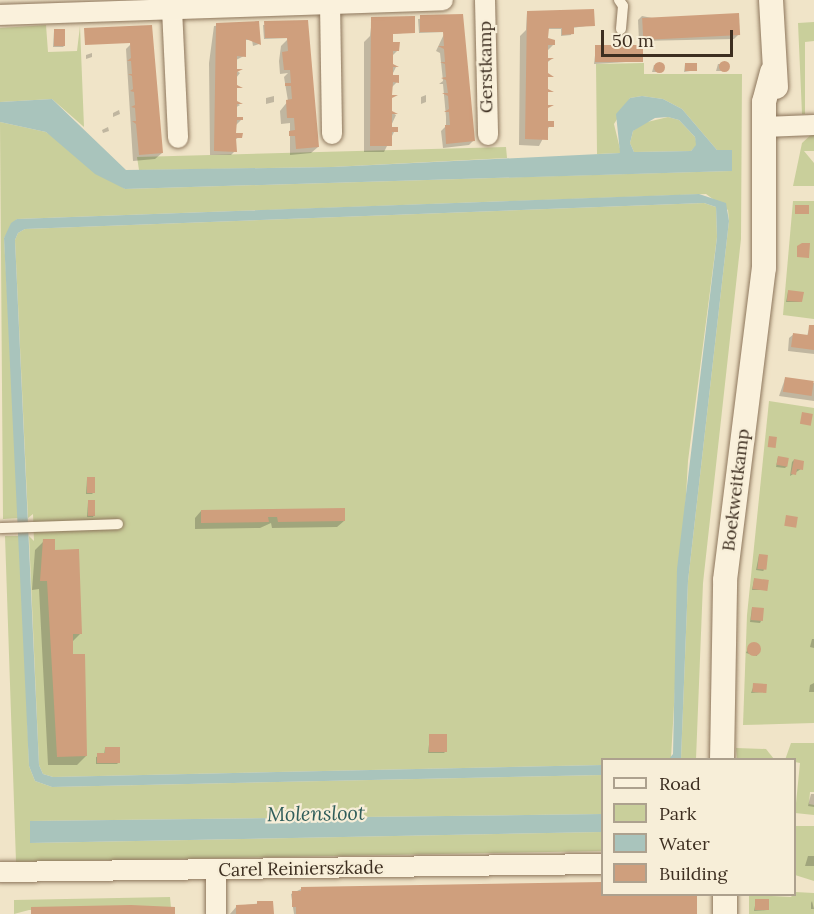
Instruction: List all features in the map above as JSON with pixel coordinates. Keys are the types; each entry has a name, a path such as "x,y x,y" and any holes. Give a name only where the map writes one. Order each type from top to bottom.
{"street":[{"path":"0,15 84,6 172,9 443,0"},
{"name":"Gerstkamp","path":"485,0 488,135"},
{"name":"Boekweitkamp","path":"722,758 725,580 766,222 772,126 764,102 772,72 771,0"},
{"path":"330,3 332,134"},
{"path":"172,9 178,138"},
{"path":"772,126 814,125"},
{"name":"Carel Reinierszkade","path":"0,872 601,864"},
{"path":"216,870 216,914"},
{"path":"725,896 725,914"}],"lane":[{"path":"619,0 623,6 621,29"},
{"path":"0,528 118,524"}],"green space":[{"path":"814,22 814,41 805,42 805,114 802,114 798,23"},
{"path":"46,25 48,52 77,51 80,26 84,127 52,99 0,102 0,28"},
{"path":"644,63 644,74 742,74 741,239 703,583 696,758 681,758 688,581 729,221 728,210 706,194 17,219 4,238 20,518 3,519 0,122 46,132 125,189 731,171 731,150 717,150 682,109 663,99 642,96 630,98 614,124 621,153 597,154 596,64"},
{"path":"668,117 679,120 695,137 697,145 691,151 634,152 630,143 633,131 643,123"},
{"path":"814,132 814,151 804,151 814,163 814,186 793,186 802,143"},
{"path":"506,147 507,158 332,167 139,170 137,157"},
{"path":"793,201 814,201 814,319 783,315"},
{"path":"704,203 716,207 717,237 688,461 671,758 601,758 601,765 53,777 43,774 39,765 29,536 34,541 33,514 28,518 15,240 18,233 25,229"},
{"path":"769,401 814,408 814,723 743,725 747,615"},
{"path":"5,536 21,536 29,766 35,781 52,787 601,775 601,814 30,821 31,843 601,832 601,851 16,862"},
{"path":"791,743 814,743 814,792 810,792 809,804 814,805 814,815 796,813 800,763 796,762 796,758 786,758"},
{"path":"736,748 766,749 773,758 737,758"},
{"path":"796,826 814,826 814,881 796,875"},
{"path":"796,892 814,893 814,914 749,914 749,896 796,896"},
{"path":"170,897 171,908 29,910 14,914 14,900"}],"water":[{"path":"642,96 663,99 682,109 717,150 732,150 732,171 125,189 95,174 46,132 0,122 0,102 52,99 126,170 332,167 620,153 616,114 630,98","holes":["668,117 679,120 695,137 696,145 691,151 634,152 630,143 633,131 655,118"]},
{"path":"699,194 726,203 729,221 688,581 681,758 670,758 673,754 677,569 717,237 716,207 704,203 25,229 18,233 15,240 39,765 43,774 53,777 601,765 601,775 52,787 35,781 29,766 4,238 11,223 17,219"},
{"path":"601,814 601,832 30,843 30,821"}],"building":[{"path":"594,9 595,26 574,27 574,34 562,35 562,28 549,28 548,38 555,40 555,45 548,45 548,58 554,58 548,61 548,73 554,77 548,77 548,89 554,92 548,92 548,105 554,105 548,108 548,121 554,121 554,127 548,127 548,140 525,139 527,11"},
{"path":"739,13 740,35 643,40 642,18"},
{"path":"463,14 475,141 446,144 445,125 450,125 449,112 444,112 449,109 448,96 442,93 448,93 446,80 441,78 446,77 445,64 440,62 445,62 444,49 438,46 444,46 443,32 420,32 420,15"},
{"path":"415,16 415,33 393,34 393,42 400,42 399,51 393,51 393,64 399,67 393,67 393,75 399,75 399,83 393,82 392,95 398,95 392,98 392,111 398,114 392,114 392,127 398,127 398,132 392,132 392,146 370,146 371,17"},
{"path":"308,20 319,147 296,149 295,136 289,136 289,131 295,130 294,118 287,118 286,100 292,99 291,86 285,86 285,83 291,83 290,70 284,70 282,52 288,51 287,38 265,38 264,21"},
{"path":"259,21 261,45 246,39 246,57 237,56 237,69 243,69 237,72 237,85 243,88 237,88 237,101 243,104 237,104 237,117 243,117 243,120 237,120 236,133 243,133 242,138 236,138 237,152 214,151 216,23"},
{"path":"152,25 163,153 139,155 136,124 132,121 136,121 135,108 131,107 135,105 134,92 130,91 133,89 132,76 128,74 132,74 131,61 127,61 131,58 130,43 85,45 84,28"},
{"path":"54,29 65,29 65,46 54,46"},
{"path":"595,45 643,45 643,62 595,62"},
{"path":"724,60 730,66 724,72 718,66"},
{"path":"659,61 665,67 659,73 653,67"},
{"path":"685,63 697,63 697,71 685,71"},
{"path":"795,205 809,205 809,214 795,214"},
{"path":"810,243 809,258 797,257 797,246"},
{"path":"788,290 804,292 802,302 787,301"},
{"path":"809,325 814,325 814,350 791,347 793,333 808,335"},
{"path":"785,377 814,381 812,396 783,392"},
{"path":"802,412 813,414 811,426 800,424"},
{"path":"769,436 777,437 776,448 768,447"},
{"path":"778,456 789,458 787,467 776,465"},
{"path":"794,459 804,461 803,470 797,469 796,475 791,474"},
{"path":"87,477 95,477 95,493 87,493"},
{"path":"88,500 95,500 95,516 88,516"},
{"path":"345,508 345,521 278,522 277,517 268,517 269,522 201,523 201,510"},
{"path":"786,515 798,517 796,528 784,526"},
{"path":"43,539 55,539 55,550 79,549 82,634 73,634 73,654 85,654 87,756 57,757 47,581 40,581"},
{"path":"759,554 768,555 766,570 757,569"},
{"path":"754,578 769,580 767,591 752,589"},
{"path":"752,607 764,608 763,621 751,620"},
{"path":"754,642 759,644 761,649 759,654 754,656 749,654 747,649 749,644"},
{"path":"753,683 767,684 766,693 752,692"},
{"path":"429,734 447,734 447,752 429,752"},
{"path":"105,747 120,747 120,763 97,763 97,753 105,753"},
{"path":"601,882 601,896 697,896 697,914 296,914 296,907 292,907 292,891 301,891 301,887"},
{"path":"755,899 769,899 769,910 755,910"},
{"path":"257,901 273,901 274,914 236,914 236,905 257,904"},
{"path":"131,905 175,907 175,914 31,914 31,907"}],"water label":[{"name":"Molensloot","path":"316,813"}]}
